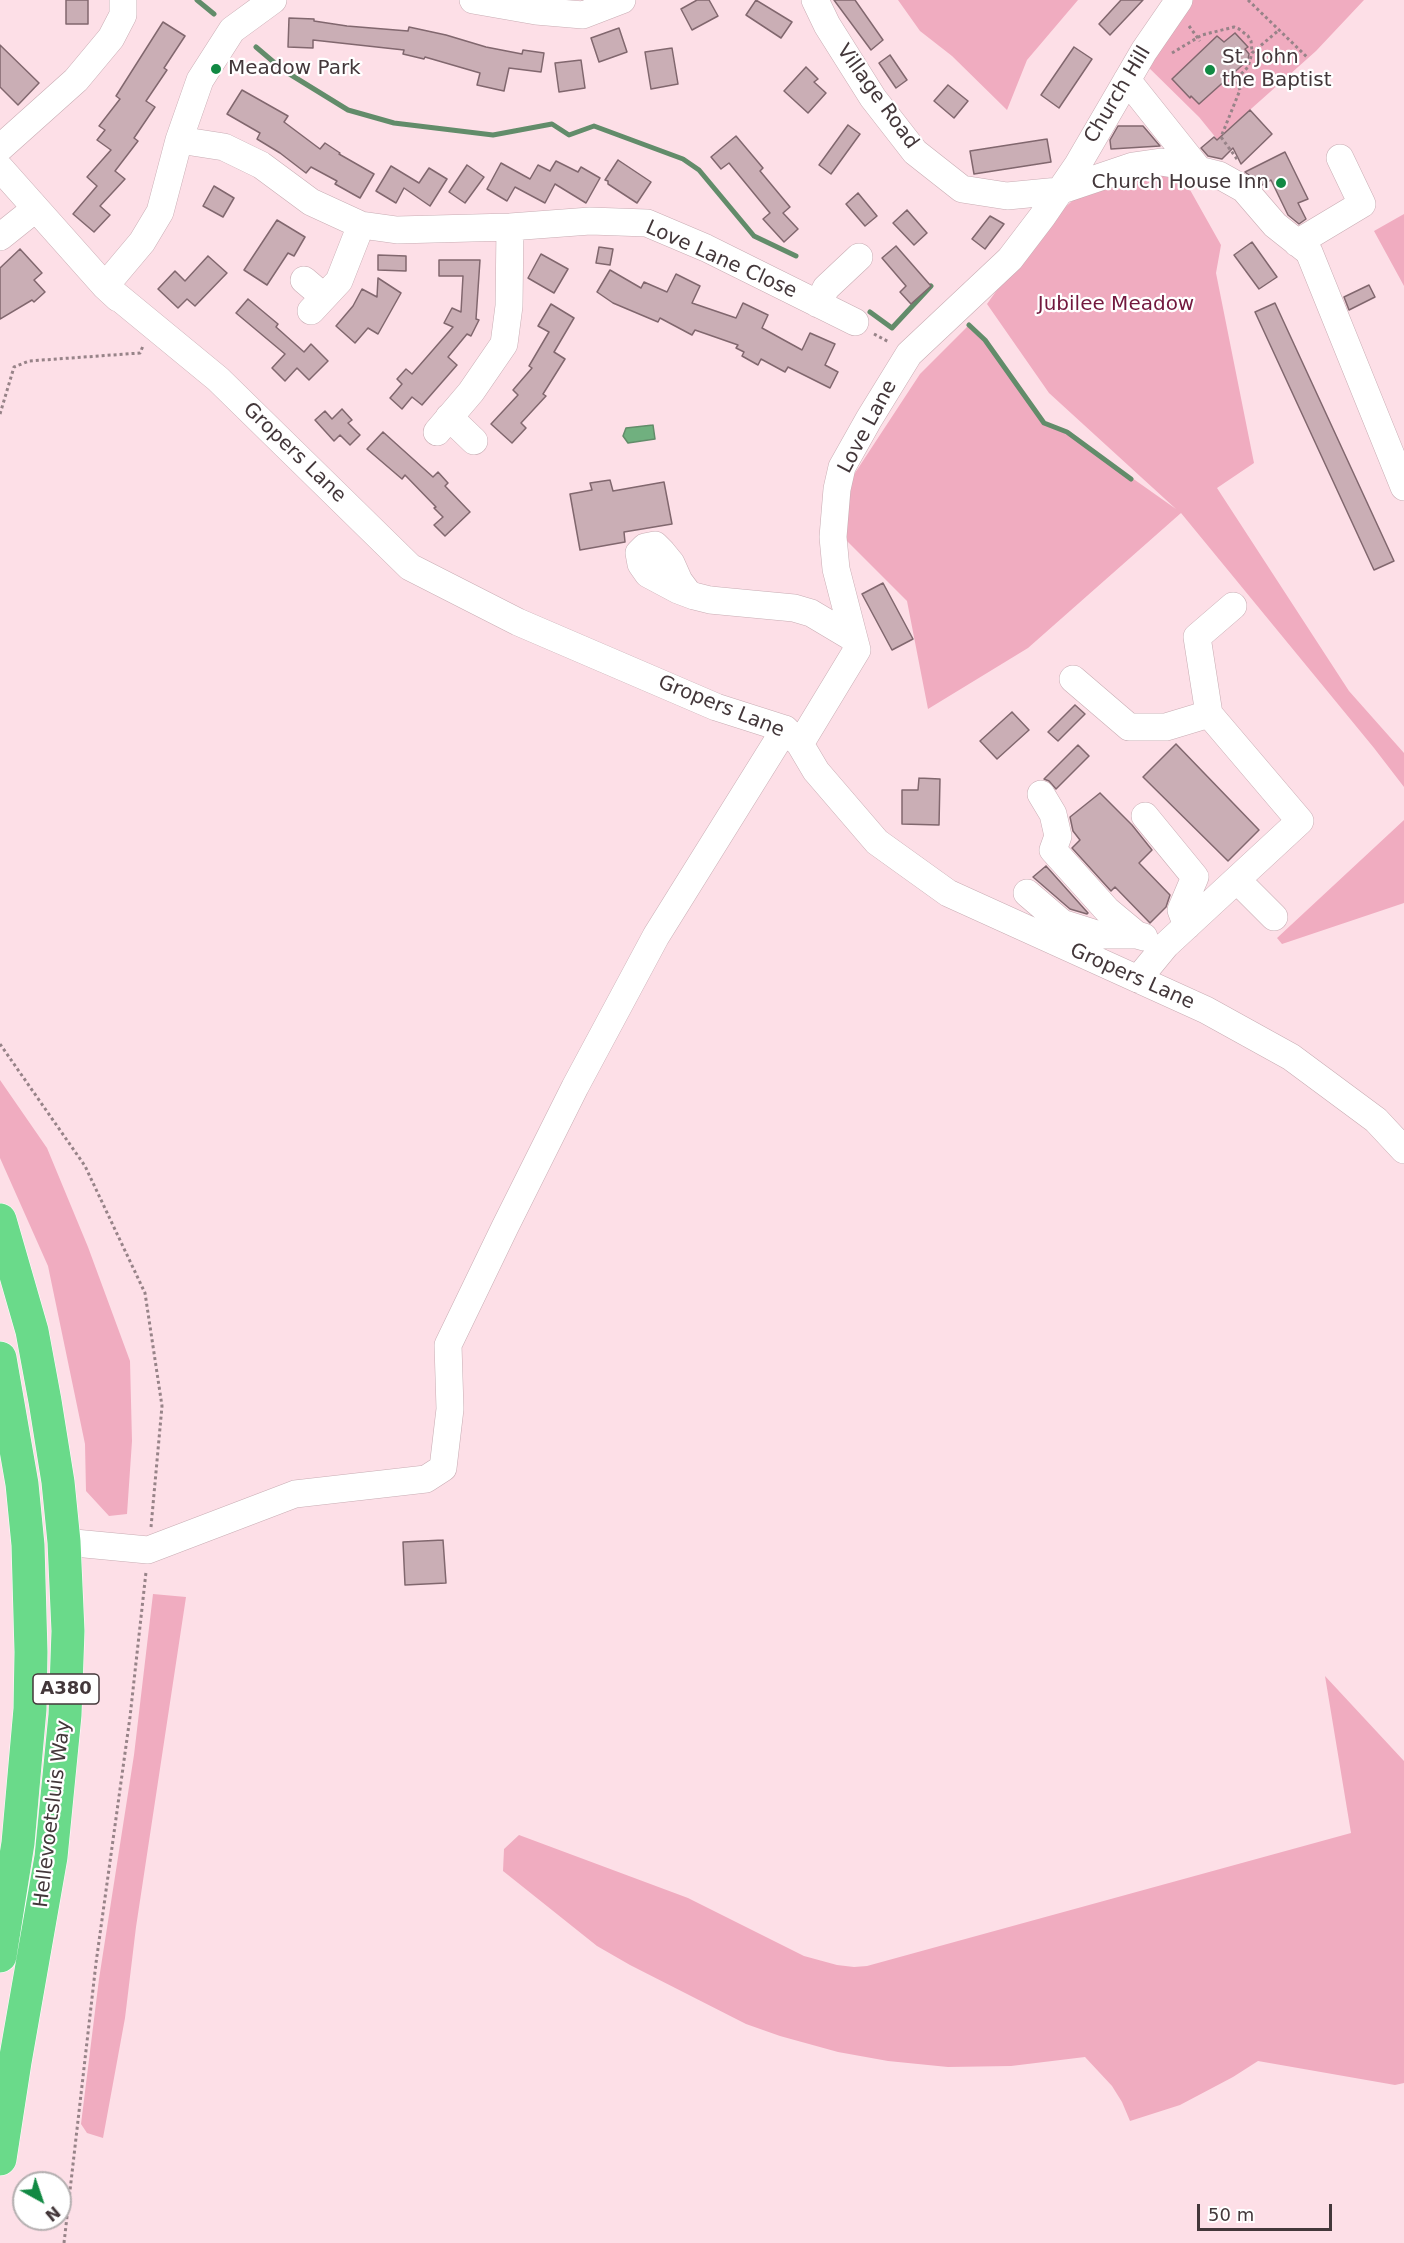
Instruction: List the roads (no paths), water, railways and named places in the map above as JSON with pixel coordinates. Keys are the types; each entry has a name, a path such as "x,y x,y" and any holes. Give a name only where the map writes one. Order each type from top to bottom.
{"highway":[{"name":"Hellevoetsluis Way","path":"0,1220 32,1331 45,1401 58,1482 64,1542 68,1631 65,1715 51,1857 0,2159"},
{"name":"Hellevoetsluis Way","path":"0,1358 22,1484 28,1545 32,1652 30,1710 19,1832 0,1956"}],"street":[{"path":"0,148 76,80 111,38 123,15 123,0"},
{"path":"105,286 142,242 160,212 179,140 200,80 232,30 273,0"},
{"path":"473,0 536,11 583,15 622,0"},
{"name":"Village Road","path":"815,0 827,25 873,98 915,152 962,189 1007,196 1059,191 1133,166 1161,162 1198,169 1227,179 1244,189 1275,225 1309,252 1404,487"},
{"name":"Church Hill","path":"1059,191 1077,166 1126,80 1179,0"},
{"path":"1126,80 1198,169"},
{"path":"179,140 224,147 261,165 311,202 361,225 397,230 510,227 509,306 504,344 471,392 443,424 474,441"},
{"path":"1297,243 1362,204 1340,158"},
{"path":"0,168 105,286 150,326"},
{"name":"Love Lane","path":"64,1542 148,1550 295,1494 426,1479 443,1468 450,1409 448,1345 504,1227 575,1087 656,936 793,736 857,650 836,569 833,537 837,489 843,467 909,354 1010,259 1059,191"},
{"path":"0,237 28,201"},
{"name":"Love Lane Close","path":"510,227 590,221 647,223 706,248 855,322"},
{"path":"313,296 339,281 361,225"},
{"path":"818,304 826,288 859,257"},
{"name":"Gropers Lane","path":"105,286 218,379 410,567 518,622 716,707 793,736 816,771 877,842 948,893 1206,1010 1291,1057 1376,1120 1404,1150"},
{"path":"688,593 710,600 794,608 811,613 853,638"},
{"path":"1138,979 1166,945 1300,821 1209,714 1197,637 1233,606"},
{"path":"1073,679 1130,727 1166,728 1209,714"},
{"path":"1041,794 1053,814 1058,836 1053,850 1107,910 1137,934 1166,945"},
{"path":"1145,816 1195,877 1181,910 1187,926"},
{"path":"1237,880 1274,917"},
{"path":"1027,893 1062,923 1100,935 1137,934"}],"waterway":[{"path":"197,0 214,14"},
{"path":"256,47 283,70 348,110 394,123 493,135 552,124 569,135 594,126 683,159 699,170 754,236 796,256"},
{"path":"870,312 892,328 931,286"},
{"path":"969,325 985,340 1044,423 1067,432 1131,479"}],"place":[{"name":"Meadow Park","path":"216,69"},
{"name":"St. John the Baptist","path":"1210,70"},
{"name":"Church House Inn","path":"1281,183"}],"park label":[{"name":"Jubilee Meadow","path":"1116,305"}]}
